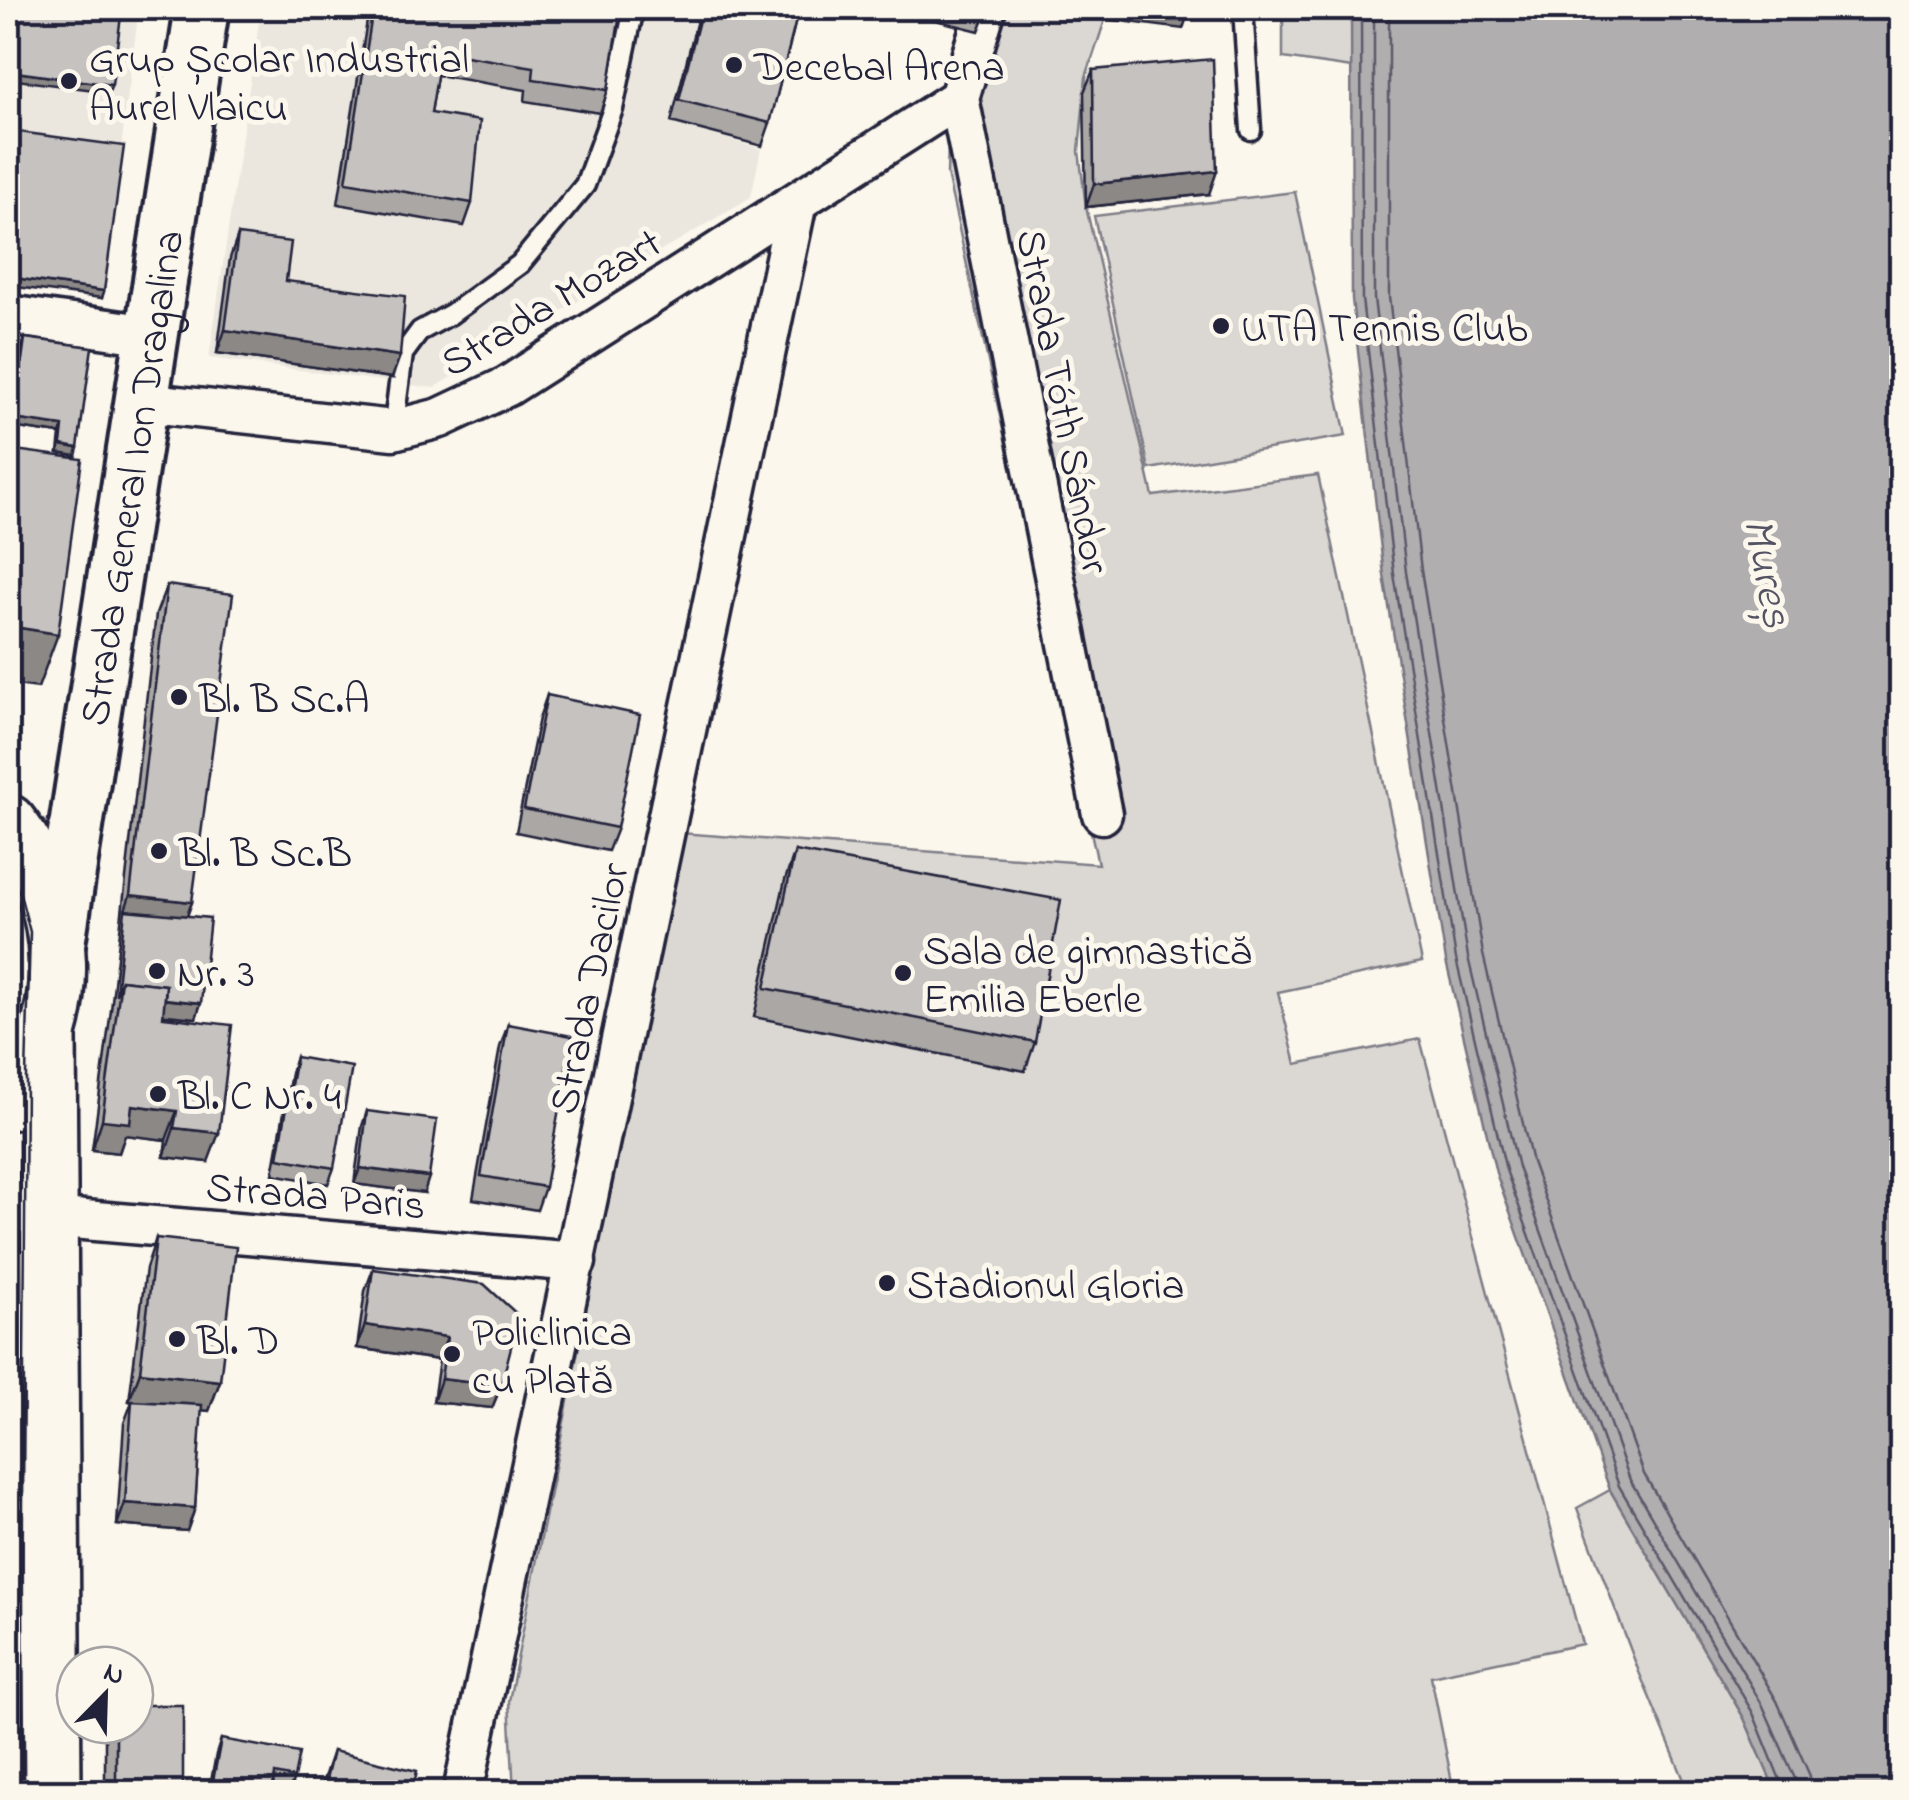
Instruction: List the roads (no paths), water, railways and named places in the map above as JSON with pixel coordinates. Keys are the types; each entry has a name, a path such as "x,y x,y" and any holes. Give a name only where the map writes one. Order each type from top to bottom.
{"main road":[{"name":"Strada General Ion Dragalina","path":"58,944 202,8"},
{"path":"8,824 42,879 58,944 28,1213 53,1792"},
{"path":"8,1102 48,1033"}],"street":[{"name":"Strada Tóth Sándor","path":"986,8 958,98 1102,814"},
{"name":"Strada Mozart","path":"142,402 392,430 440,418 508,386 958,98"},
{"name":"Strada Dacilor","path":"463,1792 797,202"},
{"path":"8,316 151,335"},
{"name":"Strada Paris","path":"28,1213 576,1262"}],"lane":[{"path":"392,430 403,354 420,332 520,264 585,185 614,109 634,8"},
{"path":"1243,8 1251,130"}],"water":[{"name":"Mureș","path":"1351,8 1901,8 1901,1792 1776,1792 1744,1718 1610,1490 1496,1173 1446,961 1384,575 1352,299"}],"tram line":[{"path":"8,867 30,932 21,1792"},
{"path":"8,1041 22,1008"}],"place":[{"name":"Decebal Arena","path":"734,65"},
{"name":"Grup Școlar Industrial Aurel Vlaicu","path":"69,81"},
{"name":"UTA Tennis Club","path":"1221,326"},
{"name":"Bl. B Sc.A","path":"179,697"},
{"name":"Bl. B Sc.B","path":"159,851"},
{"name":"Nr. 3","path":"157,971"},
{"name":"Sala de gimnastică Emilia Eberle","path":"903,973"},
{"name":"Bl. C Nr. 4","path":"158,1094"},
{"name":"Stadionul Gloria","path":"887,1283"},
{"name":"Bl. D","path":"177,1339"},
{"name":"Policlinica cu Plată","path":"452,1354"}]}
